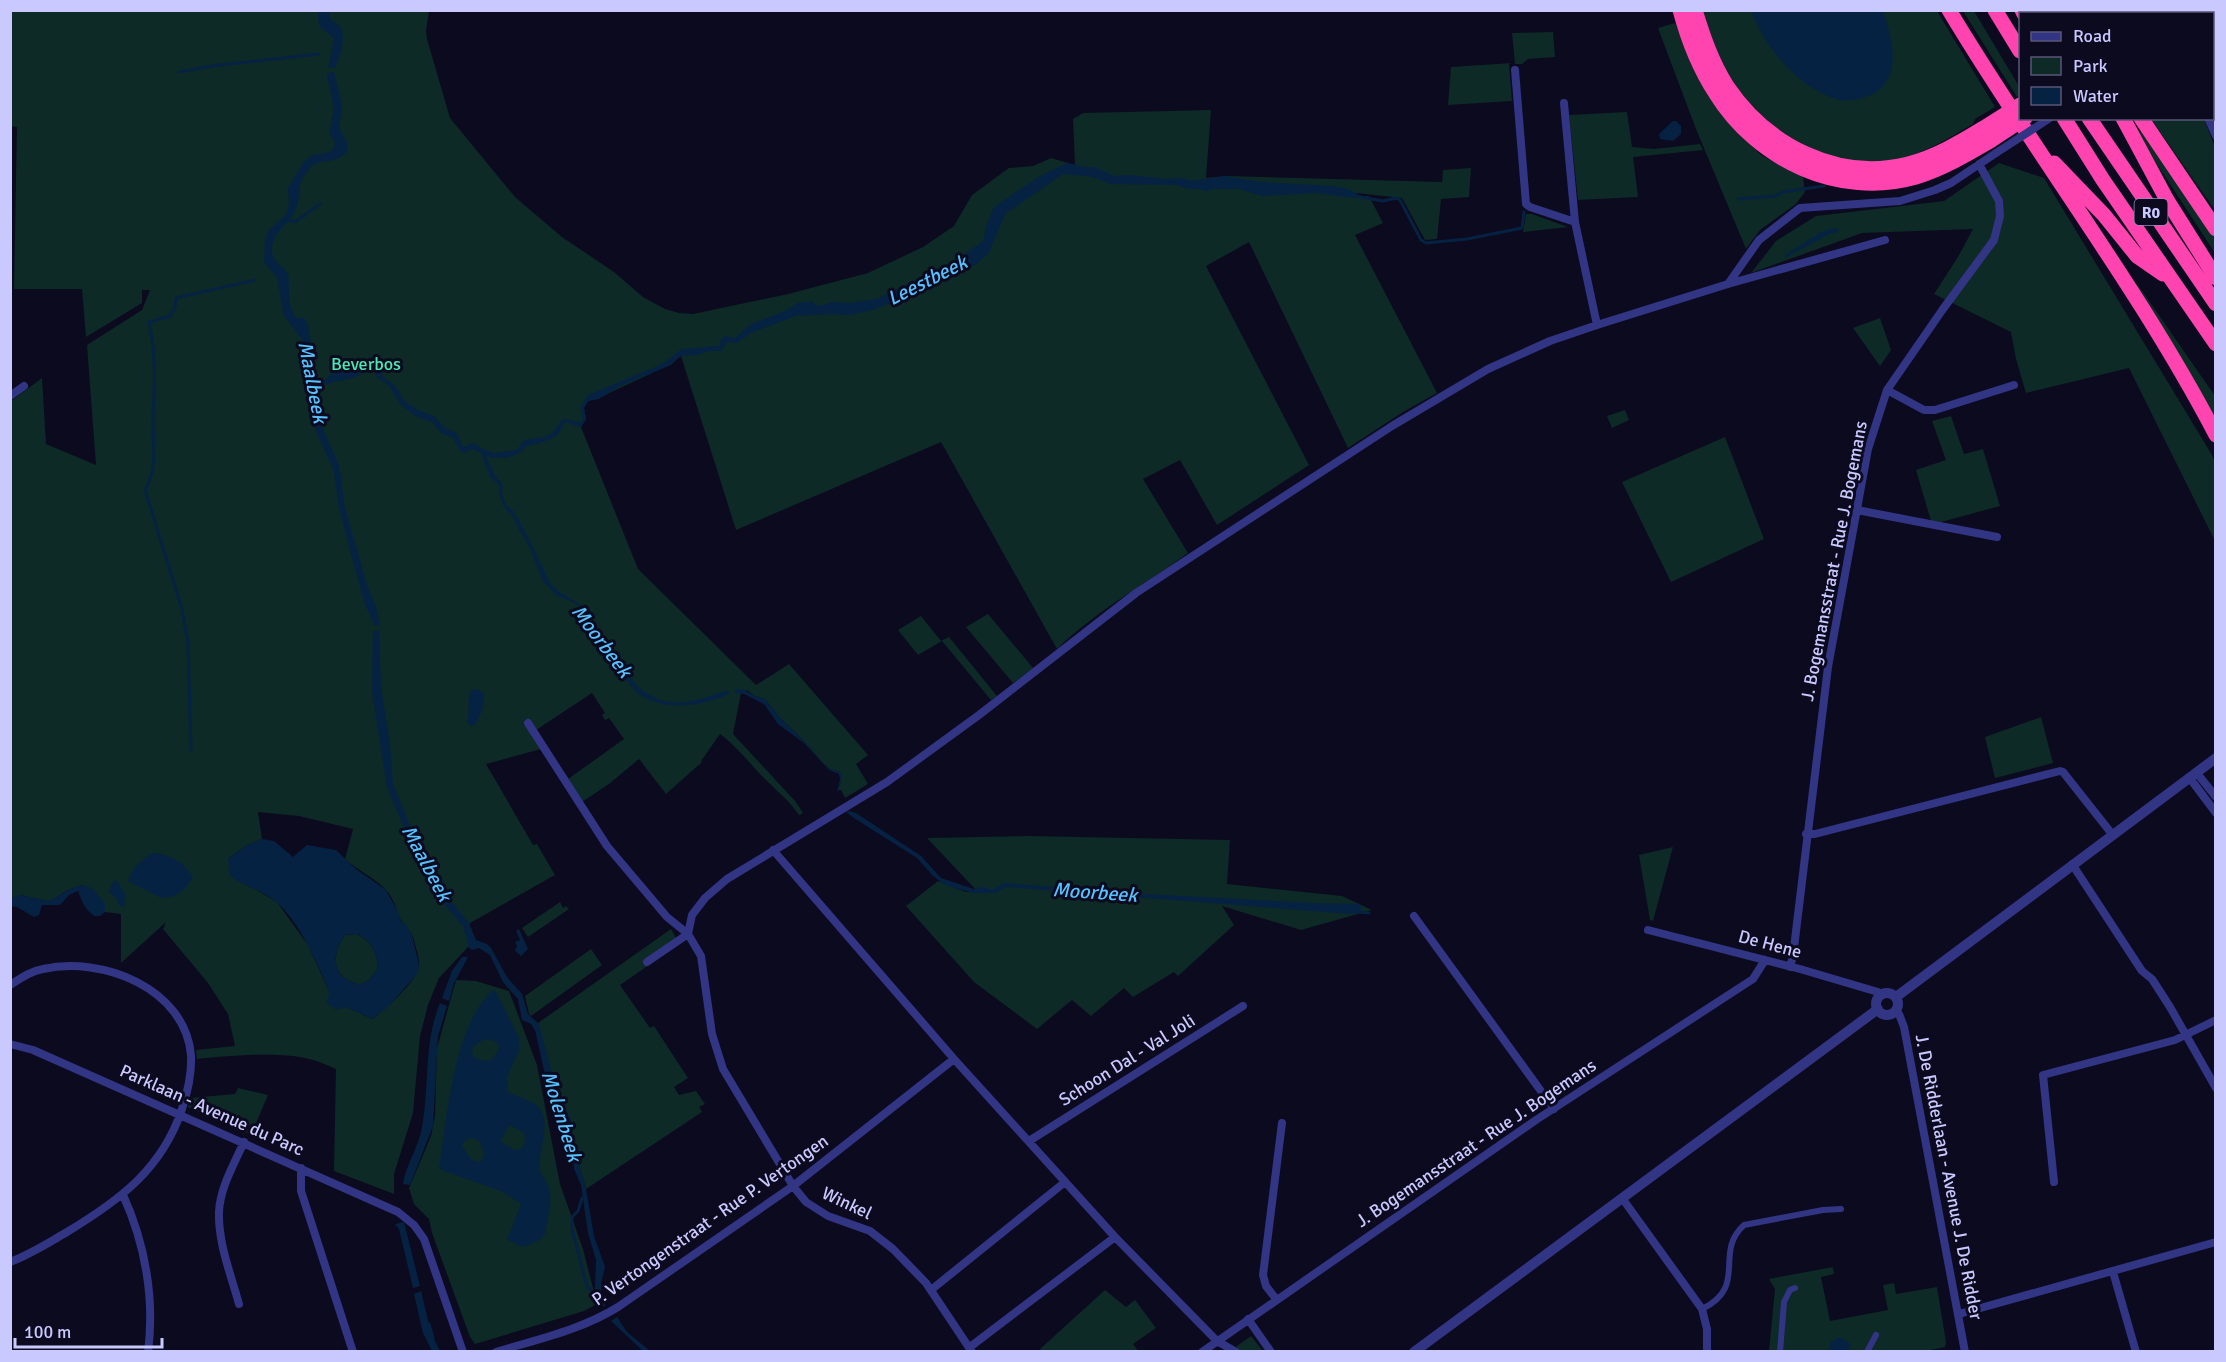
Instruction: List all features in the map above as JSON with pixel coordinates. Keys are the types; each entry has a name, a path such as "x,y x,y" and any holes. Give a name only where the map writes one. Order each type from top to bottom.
{"highway":[{"path":"1680,10 1694,52 1707,80 1728,112 1748,133 1767,148 1808,171 1843,181 1889,182 1916,176 1941,167 2022,120"},
{"path":"1695,10 1716,66 1727,86 1741,104 1773,135 1813,158 1852,168 1908,164 1989,141 2019,106"},
{"path":"1949,10 1986,72 2143,309 2216,435"},
{"path":"1995,10 2019,49"},
{"name":"R0","path":"2065,120 2170,279 2216,344"},
{"name":"R0","path":"2091,120 2216,304"},
{"path":"2125,120 2167,200 2216,278"},
{"path":"2142,120 2216,229"},
{"path":"2034,144 2104,215 2137,256 2170,279"}],"street":[{"path":"1515,70 1526,204 1575,222"},
{"path":"1564,103 1575,222 1596,325"},
{"path":"1728,284 1758,240 1800,208 1900,201 1943,187 1979,164 1989,141 2045,120"},
{"path":"2209,120 2216,136"},
{"name":"J. Bogemansstraat - Rue J. Bogemans","path":"1790,967 1828,667 1868,449 1887,390 1994,240 2000,216 1999,201 1979,164"},
{"path":"647,962 688,934 692,915 705,898 727,879 887,782 979,715 1136,593 1392,426 1498,364 1550,341 1596,325 1728,284 1885,240"},
{"path":"1887,390 1924,410 1935,410 2014,385"},
{"path":"10,396 24,386"},
{"path":"1857,510 1997,537"},
{"path":"528,723 607,846 667,917 688,934"},
{"path":"1896,996 2216,758"},
{"path":"1806,834 1815,834 2060,771 2112,834"},
{"path":"2192,774 2216,797"},
{"path":"2192,774 2216,813"},
{"path":"773,850 954,1059 1115,1237 1217,1341 1236,1352"},
{"path":"2072,864 2142,971 2152,979 2216,1088"},
{"path":"1414,916 1554,1109"},
{"name":"De Hene","path":"1648,930 1878,992 1880,996"},
{"name":"Winkel","path":"688,934 702,956 712,1034 723,1069 793,1186 806,1202 828,1216 870,1231 917,1271 971,1349"},
{"name":"J. Bogemansstraat - Rue J. Bogemans","path":"1202,1352 1554,1109 1753,979 1765,960"},
{"path":"10,985 27,974 43,969 82,965 130,978 159,998 175,1015 187,1036 191,1055 190,1083 180,1114 168,1143 156,1161 123,1195 73,1228 27,1255 10,1262"},
{"path":"1889,993 1896,996 1898,1004 1896,1011 1887,1015 1878,1009 1876,1002 1880,996 1889,993"},
{"name":"Schoon Dal - Val Joli","path":"1029,1141 1243,1006"},
{"path":"1414,1352 1878,1009"},
{"name":"J. De Ridderlaan - Avenue J. De Ridder","path":"1896,1011 1904,1027 1965,1352"},
{"path":"2054,1182 2043,1075 2175,1040 2216,1020"},
{"name":"Parklaan - Avenue du Parc","path":"10,1044 33,1050 398,1212 414,1225 424,1239 463,1352"},
{"name":"P. Vertongenstraat - Rue P. Vertongen","path":"496,1352 571,1330 598,1319 793,1186 954,1059"},
{"path":"1276,1299 1266,1286 1263,1275 1282,1123"},
{"path":"239,1304 225,1254 219,1214 222,1196 244,1142"},
{"path":"301,1168 301,1191 353,1352"},
{"path":"931,1290 1065,1182"},
{"path":"123,1195 137,1227 145,1264 152,1326 148,1352"},
{"path":"1622,1198 1702,1310 1707,1329 1707,1352"},
{"path":"1702,1310 1722,1296 1727,1288 1731,1244 1736,1232 1744,1225 1823,1210 1841,1209"},
{"path":"971,1349 1115,1237"},
{"path":"1959,1314 2216,1242"},
{"path":"2113,1272 2136,1352"},
{"path":"1780,1352 1784,1302 1790,1290 1796,1288"},
{"path":"1248,1319 1271,1352"},
{"path":"1867,1352 1876,1335"}],"green space":[{"name":"Beverbos","path":"11,10 429,11 427,39 450,118 515,197 562,237 614,272 643,297 665,309 693,314 788,294 868,273 923,247 954,226 972,195 1009,168 1033,166 1051,158 1075,165 1073,119 1083,113 1211,110 1206,178 1225,176 1442,182 1443,170 1471,168 1469,197 1441,199 1437,239 1425,240 1402,198 1356,193 1359,196 1369,196 1383,223 1355,235 1437,393 1348,448 1249,242 1206,266 1309,465 1217,525 1180,460 1143,479 1188,553 1104,610 1057,649 941,442 736,530 681,356 642,378 598,399 588,401 584,408 586,419 581,427 638,569 756,685 789,664 868,755 856,764 868,784 845,798 841,790 838,790 841,780 840,772 824,764 765,699 754,696 747,690 744,694 741,693 733,734 795,801 803,813 799,815 720,734 702,762 666,794 639,759 609,784 582,802 568,779 624,739 609,718 605,720 602,715 605,713 592,693 536,730 541,749 486,764 533,845 537,844 555,875 470,923 469,946 439,978 428,1005 420,1036 413,1113 394,1174 394,1194 334,1171 336,1069 312,1060 284,1055 197,1059 196,1050 235,1046 228,1014 208,983 163,929 166,922 121,963 121,914 105,912 97,895 82,885 52,900 20,895 11,899 11,401 42,378 46,444 96,465 87,345 142,310 150,290 142,290 142,303 86,337 82,289 14,289 17,127 11,126","holes":["258,812 299,816 353,829 345,859 386,890 401,920 413,937 418,954 418,970 408,986 372,1019 347,1007 330,993 308,945 277,902 238,881 228,859 244,847 262,839"]},
{"path":"2206,10 2215,11 2215,49 2214,12 2204,12"},
{"path":"1703,11 1937,11 1995,107 1975,119 1973,124 1945,140 1904,158 1868,162 1843,159 1819,152 1776,127 1740,92 1722,64"},
{"path":"1963,11 1974,11 2019,86 2017,97"},
{"path":"2081,11 2155,11 2154,12"},
{"path":"1675,23 1692,61 1740,134 1761,155 1803,177 1805,192 1796,204 1760,230 1746,249 1696,129 1658,28"},
{"path":"1553,32 1555,57 1528,59 1522,64 1515,64 1512,33"},
{"path":"1512,63 1509,64 1512,101 1448,105 1451,67"},
{"path":"1627,112 1632,147 1654,149 1700,144 1703,150 1633,157 1638,197 1578,200 1569,115"},
{"path":"2152,120 2204,120 2215,147 2215,210"},
{"path":"2144,130 2215,237 2215,253 2147,149 2138,133"},
{"path":"1999,163 2044,178 2212,455 2215,462 2215,541 2129,368 2026,393 2011,332 1934,294 1973,229 1862,233 1751,273 1776,241 1816,216 1944,201"},
{"path":"1526,214 1532,214 1568,227 1523,232"},
{"path":"2138,285 2215,396 2215,424 2136,288"},
{"path":"1880,318 1891,350 1880,366 1853,328"},
{"path":"1625,410 1629,420 1612,428 1607,416"},
{"path":"1951,416 1964,454 1983,449 2000,506 1941,522 1931,521 1916,470 1946,460 1932,421"},
{"path":"1725,437 1764,539 1671,582 1622,482"},
{"path":"988,614 1033,668 1013,683 966,627"},
{"path":"921,616 941,641 949,637 997,696 991,700 942,641 918,655 898,630"},
{"path":"2041,717 2053,763 1995,778 1985,737"},
{"path":"1029,836 1230,840 1227,884 1342,896 1372,910 1301,930 1222,906 1234,925 1178,976 1174,972 1133,997 1124,988 1091,1016 1072,1000 1037,1029 974,982 906,906 938,881 966,892 978,892 927,838"},
{"path":"1673,847 1653,921 1650,920 1639,855"},
{"path":"560,902 563,908 566,906 569,909 528,937 522,928"},
{"path":"671,929 676,938 649,965 620,985 650,1028 654,1026 688,1078 674,1087 679,1095 696,1091 705,1104 699,1107 702,1112 586,1189 570,1134 572,1123 558,1097 538,1023"},
{"path":"356,934 373,948 378,969 369,980 360,985 344,977 336,965 337,951 345,935"},
{"path":"591,949 602,965 531,1016 525,996"},
{"path":"456,980 476,981 509,991 537,1065 560,1184 583,1249 597,1304 584,1311 475,1344 470,1337 429,1219 414,1204 409,1188 431,1136 435,1116 437,1048"},
{"path":"238,1088 268,1095 251,1135 188,1107 191,1098 235,1094"},
{"path":"1833,1267 1834,1274 1821,1277 1830,1321 1888,1310 1883,1285 1894,1283 1896,1294 1937,1287 1945,1347 1921,1352 1769,1351 1775,1289 1769,1279"},
{"path":"1105,1290 1126,1307 1135,1300 1156,1328 1133,1344 1138,1351 1042,1351 1040,1349"},
{"path":"1251,1336 1263,1351 1237,1349 1237,1346"}],"water":[{"path":"318,11 328,11 331,20 342,29 342,46 335,68 328,68 334,39 320,26"},
{"path":"1751,11 1883,11 1892,48 1890,73 1885,83 1876,92 1863,98 1846,101 1821,93 1795,75 1784,64 1765,39"},
{"path":"334,72 342,105 339,128 348,144 347,151 343,156 334,160 315,164 306,172 301,183 296,209 277,234 272,245 276,261 288,274 289,301 293,312 296,318 304,318 308,324 317,381 325,380 333,372 343,371 365,362 372,356 378,356 386,361 387,365 381,376 392,383 403,400 418,410 434,416 445,428 457,433 463,447 474,443 494,453 517,450 524,440 544,437 552,433 563,419 581,422 583,417 580,407 588,395 662,364 682,349 719,346 722,338 726,336 735,338 751,324 785,311 798,303 814,301 814,304 819,306 833,302 849,303 877,299 959,258 983,241 994,207 1040,176 1067,163 1095,167 1114,176 1181,178 1193,181 1225,176 1261,182 1333,186 1348,189 1359,195 1353,198 1317,193 1262,196 1238,189 1189,189 1176,185 1110,184 1093,177 1063,174 1005,214 989,253 975,265 873,310 848,315 796,316 751,333 737,343 727,342 721,351 680,356 671,365 620,386 599,399 588,401 584,408 586,419 581,427 565,422 557,436 526,446 519,453 503,458 486,456 494,474 503,485 502,494 506,505 514,512 550,583 558,591 581,605 635,684 646,693 669,702 691,701 728,690 729,694 696,704 662,704 634,690 580,607 556,595 543,581 529,546 512,515 504,507 499,494 500,486 490,477 481,453 473,449 465,453 461,452 452,437 442,434 432,422 417,417 401,405 388,385 375,376 381,366 377,362 358,376 326,384 317,390 320,423 339,465 345,508 367,585 376,607 380,626 374,625 365,604 352,558 338,503 334,471 315,429 301,338 284,316 277,278 264,262 268,231 287,213 288,188 303,163 311,156 329,152 334,148 335,143 329,133 334,109 327,73"},
{"path":"1673,121 1681,126 1681,134 1673,141 1660,139 1659,134"},
{"path":"1835,228 1839,230 1838,232 1829,234 1785,258 1785,255 1821,232"},
{"path":"373,630 379,631 381,687 390,743 393,784 419,848 449,899 469,923 476,940 491,948 507,977 522,994 528,1014 539,1024 558,1097 571,1119 570,1134 586,1189 594,1236 605,1267 601,1283 602,1296 607,1302 601,1306 595,1288 596,1260 588,1233 581,1185 574,1169 574,1155 563,1131 563,1116 550,1097 535,1030 531,1024 522,1020 518,999 503,982 490,955 479,948 472,950 469,948 463,926 447,908 418,861 387,787 372,691"},
{"path":"475,689 484,693 484,701 479,718 474,725 470,726 467,722 469,696 470,692"},
{"path":"735,689 745,690 765,699 824,764 840,772 842,776 837,792 839,774 829,770 804,743 778,724 764,704 744,694 735,693"},
{"path":"846,812 856,813 921,856 941,878 974,889 983,887 992,890 1004,883 1143,894 1356,904 1361,905 1361,911 1351,914 1006,887 995,893 973,893 945,885 933,876 917,858"},
{"path":"262,839 274,841 293,857 307,845 336,850 356,869 386,890 401,921 412,935 419,965 417,974 389,1006 372,1019 347,1007 336,1010 326,1002 330,993 320,969 292,919 270,897 230,876 228,859 244,847","holes":["356,934 373,948 378,969 369,980 360,985 344,977 336,965 337,951 345,935"]},
{"path":"151,853 175,859 185,867 193,877 188,885 176,895 161,898 128,881 134,868"},
{"path":"116,880 125,894 124,908 109,892 112,883"},
{"path":"82,885 92,888 105,903 105,912 100,916 94,916 88,911 78,891 69,895 60,905 42,905 39,915 34,917 11,906 11,899 20,895 52,900"},
{"path":"519,929 528,949 521,956 515,951 517,946 515,942 520,940 516,931"},
{"path":"462,957 468,957 454,983 449,1001 442,998 452,971"},
{"path":"493,990 496,992 519,1038 519,1050 507,1077 508,1092 535,1104 541,1110 544,1118 540,1171 549,1187 549,1211 545,1234 538,1241 523,1247 507,1240 521,1204 501,1191 439,1169 449,1099 460,1049 480,1006","holes":["484,1039 497,1042 499,1048 492,1060 481,1060 472,1054 473,1047","510,1125 524,1133 525,1143 519,1150 514,1150 500,1141","470,1138 478,1140 483,1150 481,1161 471,1159 462,1146 464,1141"]},
{"path":"440,1003 447,1006 438,1036 433,1126 410,1185 403,1184 422,1127 431,1034"},
{"path":"404,1222 420,1286 413,1288 399,1229 395,1224"},
{"path":"421,1291 431,1333 440,1351 432,1351 423,1333 414,1294"},
{"path":"617,1317 627,1332 650,1351 643,1351 611,1321"},
{"path":"1843,1338 1850,1344 1850,1351 1829,1351 1831,1341"}],"waterway":[{"path":"179,72 319,54"},
{"name":"Leestbeek","path":"1738,199 1775,196 1783,192 1824,186"},
{"name":"Leestbeek","path":"1199,187 1206,190 1212,187"},
{"name":"Leestbeek","path":"1355,196 1383,201 1396,198 1400,200 1421,240 1426,243 1467,239 1522,228 1524,212"},
{"path":"287,219 295,222 320,204"},
{"path":"191,750 188,644 182,609 145,490 152,472 154,454 154,369 149,322 170,316 175,307 176,298 255,280"},
{"name":"Moorbeek","path":"1358,912 1369,913"},
{"name":"Molenbeek","path":"582,1198 578,1211 572,1217 572,1229 587,1286 604,1305"},
{"name":"Maalbeek","path":"429,1324 433,1338"}]}
